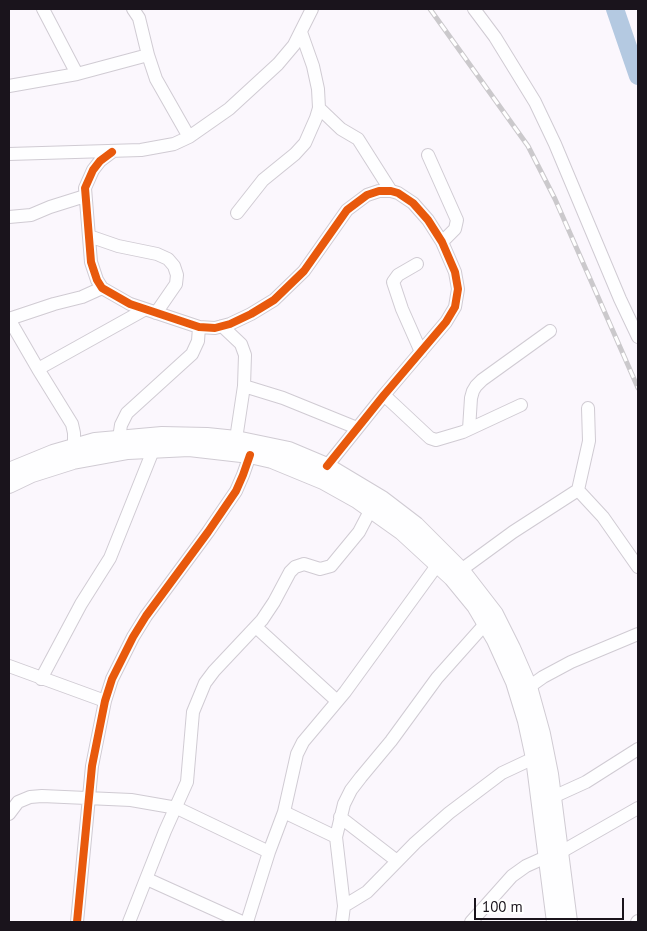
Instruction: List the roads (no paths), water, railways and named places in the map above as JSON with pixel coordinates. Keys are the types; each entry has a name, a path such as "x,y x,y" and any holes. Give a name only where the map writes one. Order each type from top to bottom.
{"main road":[{"path":"9,470 74,447 119,438 176,435 236,439 270,445 305,465 402,532 438,564 463,591 486,623 514,682 526,721 569,922"},
{"path":"9,485 32,474 72,461 128,450 189,448 250,454 272,460 327,466 398,511 428,535 461,570 495,614 529,687 542,734 553,797 554,922"}],"street":[{"path":"43,9 77,74"},
{"path":"134,9 139,18 156,79 189,137"},
{"path":"9,154 112,152 159,148 189,137 216,119 249,92 278,64 301,32 312,9"},
{"path":"474,9 495,37 541,114 638,337"},
{"path":"237,213 263,180 295,154 305,143 319,108 318,89 313,66 301,32"},
{"path":"9,86 77,74 148,55"},
{"path":"319,108 342,129 358,139 391,191"},
{"path":"112,152 100,161 87,180 85,196 92,271 102,288 114,296 150,312 199,327 222,326 263,307 295,281 312,260 339,220 356,202 379,191 391,191 406,198 420,210 442,242 457,280 457,298 451,315 327,466"},
{"path":"428,156 457,220 455,229 442,242"},
{"path":"9,217 31,216 59,204 85,196"},
{"path":"38,369 150,312 176,284 177,275 174,266 168,259 157,254 118,246 89,236"},
{"path":"417,264 398,275 393,282 402,309 421,352"},
{"path":"74,447 72,424 38,369 10,315 82,297 102,288"},
{"path":"222,326 241,344 245,363 244,386 236,439"},
{"path":"119,438 121,425 127,413 192,354 198,341 199,327"},
{"path":"470,429 471,398 472,391 476,386 550,331"},
{"path":"244,386 283,398 357,428"},
{"path":"384,395 430,438 440,439 470,429 521,405"},
{"path":"461,570 513,532 578,490 589,441 588,408"},
{"path":"41,679 81,604 110,558 154,448"},
{"path":"77,922 95,749 105,701 112,679 146,616 232,497 244,475 250,454"},
{"path":"578,490 603,517 638,567"},
{"path":"130,922 165,831 177,808 187,782 193,712 205,683 256,627 274,602 290,572 295,567 304,564 320,569 331,566 359,532 371,509"},
{"path":"247,922 284,812 300,748 310,732 337,701 438,564"},
{"path":"342,922 344,906 336,837 340,817 351,790 391,741 437,678 486,623"},
{"path":"256,627 337,701"},
{"path":"529,687 571,662 638,634"},
{"path":"9,666 105,701"},
{"path":"553,797 586,782 638,749"},
{"path":"344,906 367,892 437,822 488,783 534,758"},
{"path":"9,814 14,801 30,796 131,800 177,808 269,852"},
{"path":"472,922 512,876 526,866 554,854 638,808"},
{"path":"284,812 336,837"},
{"path":"340,817 397,860"},
{"path":"147,879 242,922"}],"waterway":[{"path":"615,9 638,76"}],"railway":[{"path":"430,9 528,146 555,199 638,388"}]}
